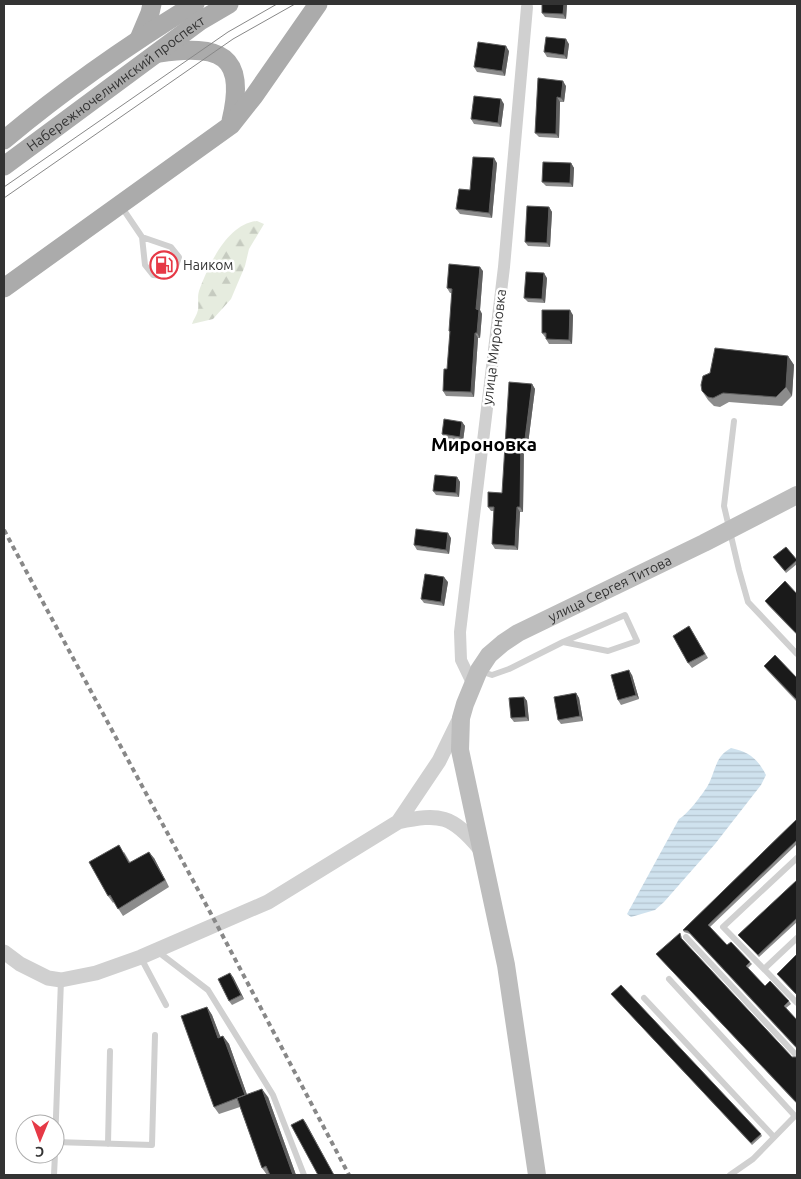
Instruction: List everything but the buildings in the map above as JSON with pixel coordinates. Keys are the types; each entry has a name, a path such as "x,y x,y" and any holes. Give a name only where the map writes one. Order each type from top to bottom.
{"main road":[{"path":"139,39 152,4"},
{"name":"Набережночелнинский проспект","path":"4,140 42,108 139,39 195,4"},
{"name":"Набережночелнинский проспект","path":"4,166 155,53 200,21 229,4"},
{"path":"4,288 230,125 254,96 318,4"},
{"path":"155,53 187,49 214,51 230,64 236,79 237,98 230,125"},
{"name":"улица Сергея Титова","path":"537,1175 506,965 460,750 461,718 476,678 489,655 518,632 797,495"}],"street":[{"name":"улица Мироновка","path":"476,678 461,660 460,632 504,267 527,7"},
{"path":"398,822 439,761 461,718"},
{"path":"4,952 20,964 41,974 61,980 96,972 156,951 268,902 398,822 438,816 458,825 480,850"}],"lane":[{"path":"121,205 142,236 145,265 153,275 164,276 176,268 179,257 171,247 142,236"},
{"path":"734,421 724,506 748,602 797,654"},
{"path":"476,678 509,669 563,642 625,615 637,641 608,651 563,642"},
{"path":"797,858 723,927 797,1003"},
{"path":"686,937 797,1056"},
{"path":"764,969 797,938"},
{"path":"156,951 208,990 273,1095 304,1175"},
{"path":"141,957 166,1005"},
{"path":"669,979 796,1115 752,1159 730,1175"},
{"path":"56,1114 61,980"},
{"path":"644,998 774,1136"},
{"path":"65,1143 152,1145 155,1034"},
{"path":"108,1144 110,1051"}],"green space":[{"path":"257,221 264,224 249,249 245,266 231,299 213,319 192,324 198,310 199,291 213,259 228,238 237,230 246,224"}],"water":[{"path":"731,748 748,754 759,764 766,775 761,785 715,844 664,902 655,910 631,917 627,914 679,819 690,809 707,787 718,760"}],"tram line":[{"path":"4,187 228,32 277,4"},
{"path":"4,198 233,39 295,4"}],"railway":[{"path":"4,530 217,925 349,1175"}],"place":[{"name":"Наиком","path":"164,265"}],"district":[{"name":"Мироновка","path":"484,444"}]}
